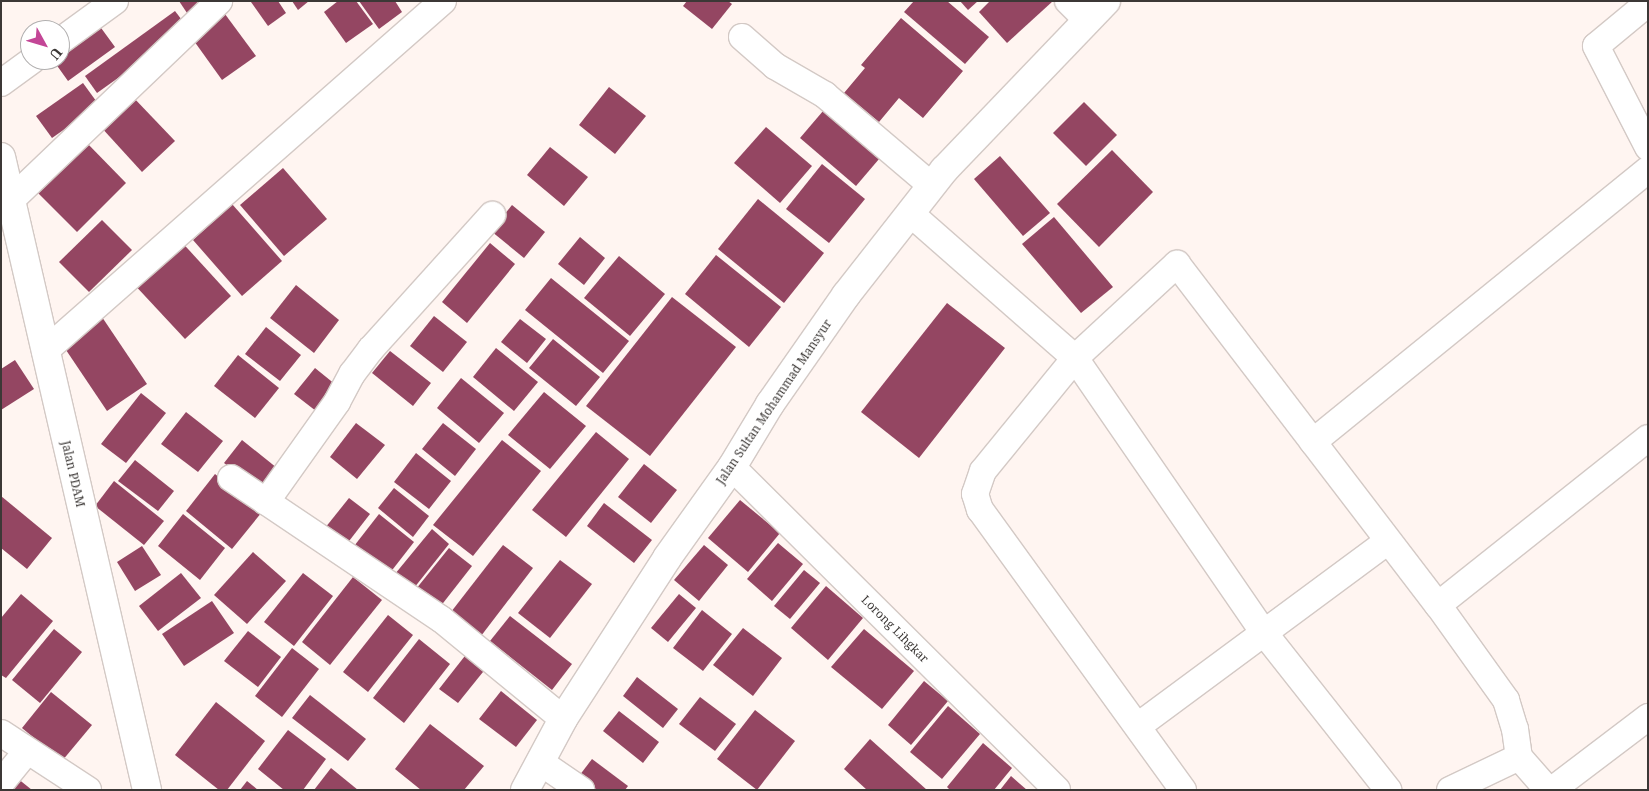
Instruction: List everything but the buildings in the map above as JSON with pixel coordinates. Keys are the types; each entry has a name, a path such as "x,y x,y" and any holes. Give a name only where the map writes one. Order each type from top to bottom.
{"street":[{"path":"70,34 116,1"},
{"path":"11,200 219,1"},
{"path":"45,350 443,1"},
{"path":"1648,3 1596,46 1648,147"},
{"name":"Jalan Sultan Mohammad Mansyur","path":"525,790 564,719 667,558 732,467 770,404 846,295 944,170 1087,7"},
{"path":"742,37 775,66 825,95 932,186"},
{"path":"1,82 20,69"},
{"name":"Jalan PDAM","path":"1,157 147,790"},
{"path":"1313,442 1648,170"},
{"path":"910,213 1075,358 1266,634 1388,790"},
{"path":"266,502 337,402 352,374 371,349 492,215"},
{"path":"1183,790 980,510 975,494 983,471 1075,358 1177,264 1387,542 1438,605 1506,700 1515,729 1519,757 1548,790"},
{"path":"1438,605 1648,438"},
{"name":"Lorong Lihgkar","path":"732,467 1057,790"},
{"path":"231,478 441,619 564,719"},
{"path":"1138,726 1266,634 1387,542"},
{"path":"1552,790 1648,717"},
{"path":"1,733 88,790"},
{"path":"1,784 27,751"},
{"path":"1450,790 1519,757"},
{"path":"540,762 581,790"}]}
